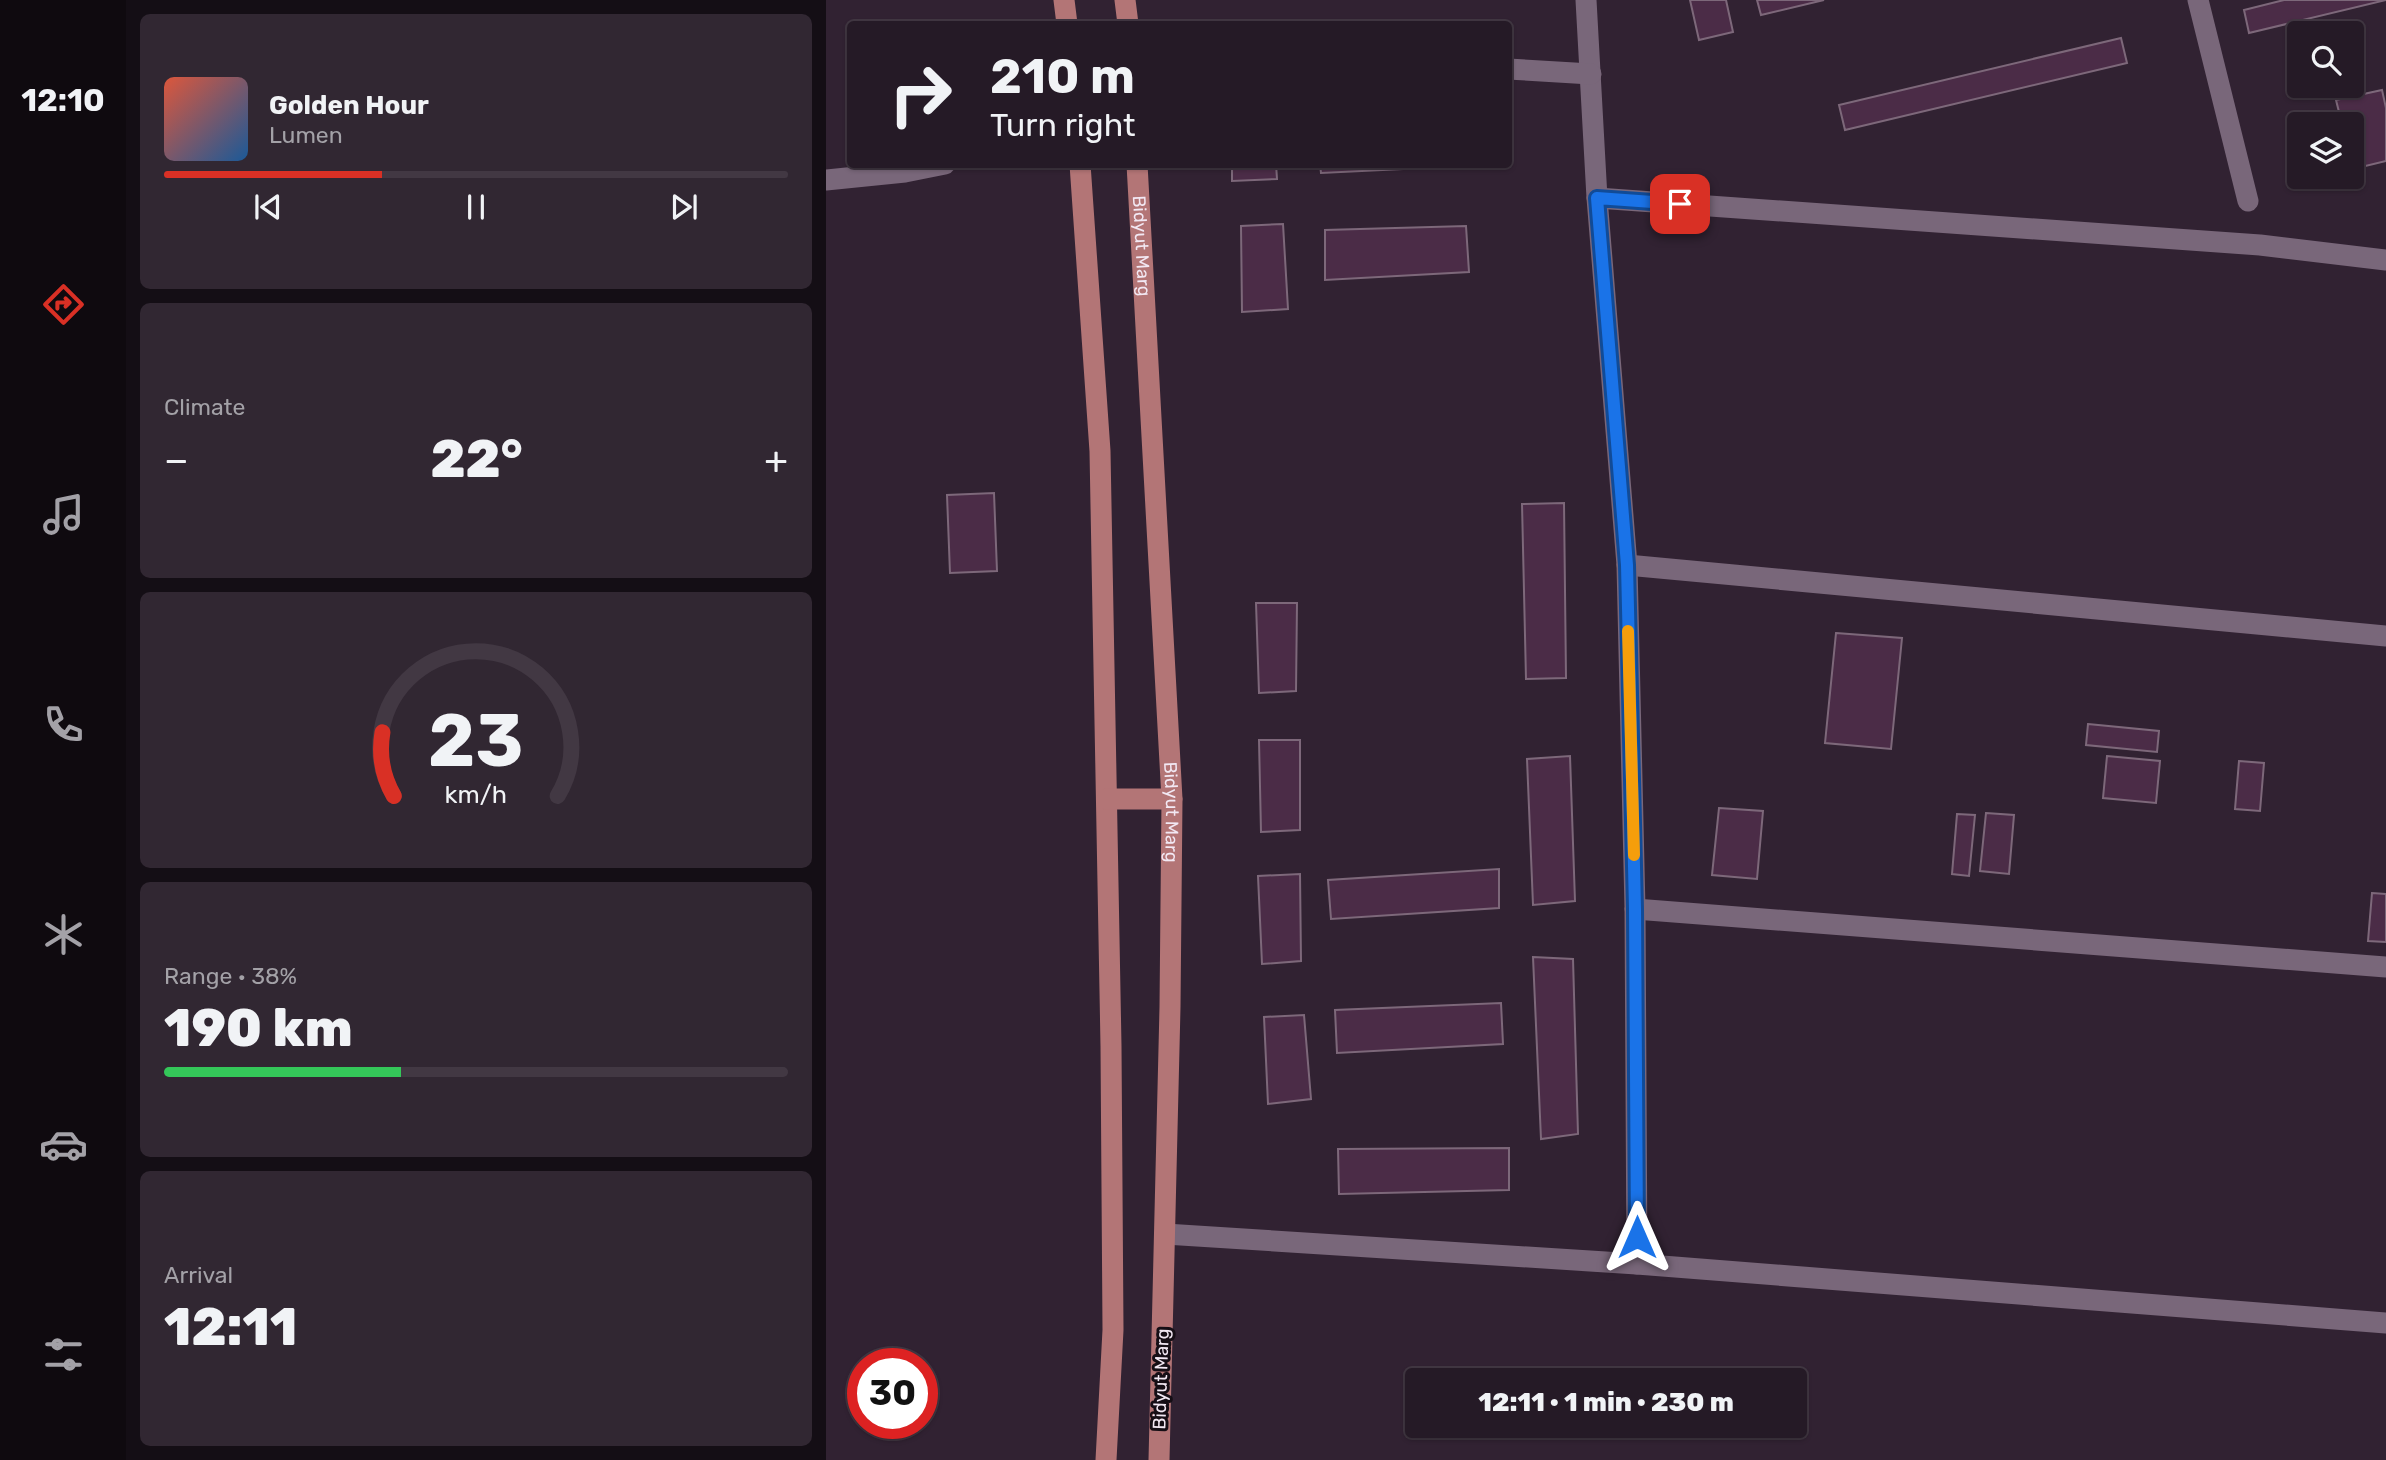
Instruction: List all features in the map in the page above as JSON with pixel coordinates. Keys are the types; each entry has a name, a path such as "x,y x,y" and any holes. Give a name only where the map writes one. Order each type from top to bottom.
{"main road":[{"path":"1064,0 1067,21"},
{"path":"1125,0 1128,21"},
{"path":"1080,168 1100,451 1114,1330 1107,1460"},
{"name":"Bidyut Marg","path":"1137,168 1172,799 1159,1460"},
{"path":"1107,799 1172,799"}],"street":[{"path":"1586,0 1597,198 1627,565 1635,909 1637,1264"},
{"path":"2198,0 2248,201"},
{"path":"1512,69 1591,74"},
{"path":"826,180 925,168"},
{"path":"1597,198 2260,245 2386,260"},
{"path":"1627,565 2386,636"},
{"path":"1635,909 2386,967"},
{"path":"1165,1234 1637,1264 2386,1323"}],"building":[{"path":"1690,0 1726,0 1733,32 1699,40"},
{"path":"1757,0 1824,0 1761,15"},
{"path":"2284,0 2386,0 2299,21 2287,21 2287,24 2249,33 2244,10"},
{"path":"2121,38 2127,63 1845,130 1839,105"},
{"path":"2382,90 2386,108 2386,161 2364,166 2364,112 2339,112 2336,100 2364,98 2364,94"},
{"path":"1232,168 1276,168 1277,179 1232,181"},
{"path":"1320,168 1424,168 1321,173"},
{"path":"1283,224 1288,309 1242,312 1241,226"},
{"path":"1466,226 1469,272 1325,280 1325,230"},
{"path":"994,493 997,571 950,573 947,495"},
{"path":"1564,503 1566,678 1526,679 1522,504"},
{"path":"1256,603 1297,603 1296,691 1259,693"},
{"path":"1836,633 1902,638 1891,749 1825,743"},
{"path":"2088,724 2159,731 2157,752 2086,745"},
{"path":"1259,740 1300,740 1300,830 1261,832"},
{"path":"1570,756 1575,901 1533,905 1527,759"},
{"path":"2107,756 2160,761 2156,803 2103,798"},
{"path":"2239,761 2264,763 2260,811 2235,809"},
{"path":"1719,808 1763,811 1757,879 1712,875"},
{"path":"1986,813 2014,815 2009,874 1980,871"},
{"path":"1957,814 1975,815 1969,876 1952,874"},
{"path":"1499,869 1499,908 1331,919 1328,880"},
{"path":"1300,874 1301,961 1262,964 1258,876"},
{"path":"2372,893 2386,894 2386,942 2368,941"},
{"path":"1533,957 1573,959 1578,1134 1541,1139"},
{"path":"1501,1003 1503,1044 1337,1053 1335,1010"},
{"path":"1304,1015 1311,1099 1268,1104 1264,1017"},
{"path":"1509,1148 1509,1190 1339,1194 1338,1149"}],"slow traffic":[{"path":"1628,631 1634,855"}],"route":[{"path":"1637,1237 1635,909 1627,565 1597,198 1680,204"}]}
